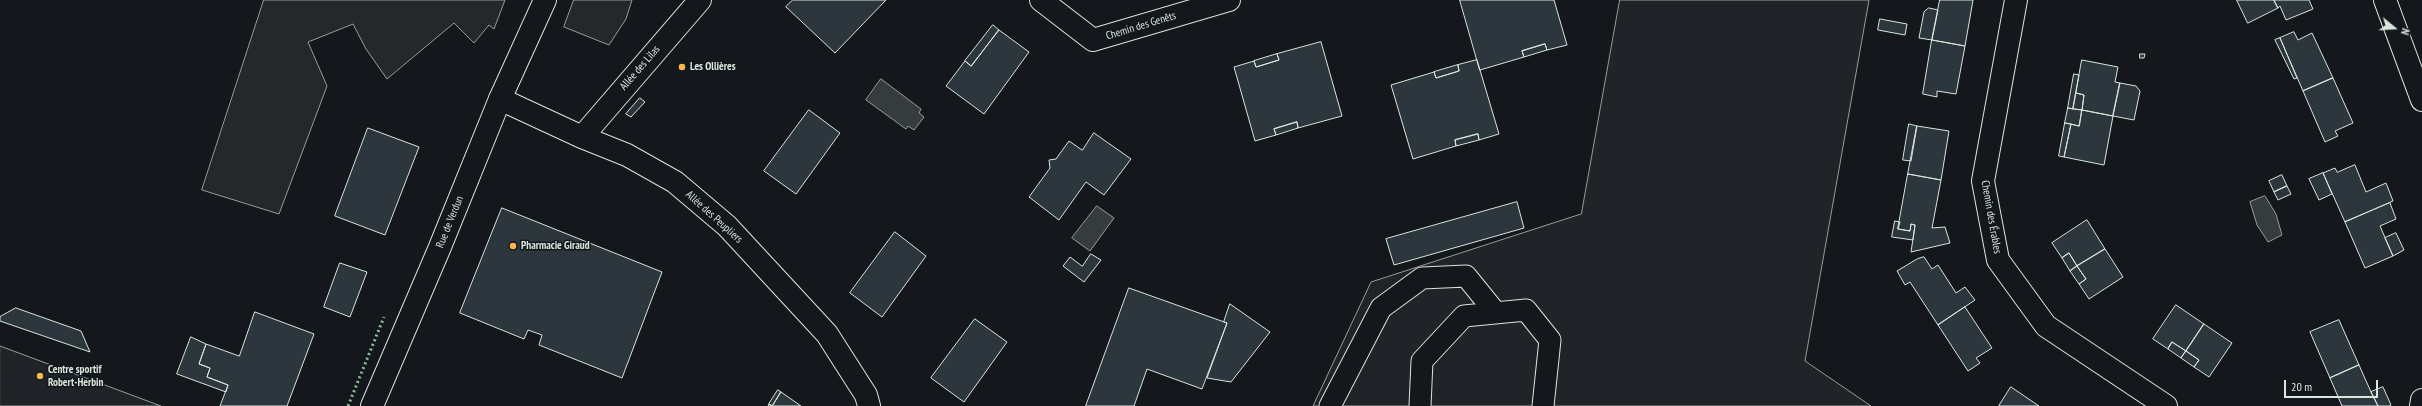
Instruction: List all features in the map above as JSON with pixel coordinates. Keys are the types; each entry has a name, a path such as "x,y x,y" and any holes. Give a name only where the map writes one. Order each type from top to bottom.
{"street":[{"name":"Rue de Verdun","path":"526,38 536,0"},
{"name":"Rue de Verdun","path":"372,406 437,254 500,99 526,38 545,0"},
{"name":"Allée des Lilas","path":"582,137 700,0"},
{"name":"Chemin des Genêts","path":"1041,0 1093,40 1229,0"},
{"name":"Chemin des Érables","path":"2016,0 1982,181 1998,260 2046,326 2166,406"},
{"path":"2386,0 2422,100"},
{"name":"Allée des Peupliers","path":"500,99 582,137 627,155 675,182 727,226 827,334 866,395 869,406"},
{"path":"1330,406 1382,308 1422,278 1466,276 1496,313"},
{"path":"1420,406 1422,361 1464,316 1526,310 1550,340 1542,406"},
{"path":"2421,406 2422,400"}],"shaded area":[{"path":"264,0 505,0 494,29 489,25 474,43 454,23 387,79 366,49 353,24 308,42 327,86 279,214 202,190"},
{"path":"574,0 632,0 626,19 609,45 564,27"},
{"path":"1620,0 1869,0 1805,361 1871,406 1313,406 1371,282 1581,214"},
{"path":"881,79 921,109 919,113 924,117 914,130 908,126 906,129 866,100"},
{"path":"2265,196 2276,214 2282,235 2268,242 2257,225 2250,202"},
{"path":"1097,206 1114,218 1090,251 1072,238"},
{"name":"Centre sportif Robert-Herbin","path":"0,346 161,406 0,406"}],"building":[{"path":"793,0 886,0 835,53 786,7"},
{"path":"1460,0 1554,0 1567,45 1547,50 1545,44 1522,51 1524,57 1480,70"},
{"path":"1940,0 1973,0 1965,46 1932,40"},
{"path":"2237,0 2274,0 2278,8 2248,23"},
{"path":"2274,0 2309,0 2313,9 2286,20 2280,6 2278,8"},
{"path":"1929,8 1938,10 1932,40 1919,38 1924,12"},
{"path":"1880,19 1907,24 1905,35 1878,30"},
{"path":"993,25 999,30 971,66 965,61"},
{"path":"999,30 1029,52 984,114 946,86 965,61 971,66"},
{"path":"2294,32 2298,40 2312,33 2333,78 2303,91 2280,38"},
{"path":"2280,38 2297,78 2294,79 2275,40"},
{"path":"1932,40 1965,46 1956,94 1937,91 1937,97 1923,94"},
{"path":"1321,42 1342,116 1298,128 1297,122 1274,129 1276,135 1255,141 1234,67 1254,61 1256,67 1279,60 1277,54"},
{"path":"1545,44 1547,50 1524,57 1522,51"},
{"path":"1277,54 1279,60 1256,67 1254,61"},
{"path":"2140,54 2145,54 2144,58 2140,58"},
{"path":"1477,60 1499,134 1479,140 1478,134 1455,140 1456,146 1413,159 1391,85 1434,72 1436,78 1459,71 1458,65"},
{"path":"2082,60 2118,67 2115,82 2120,83 2113,116 2082,110 2084,95 2076,93"},
{"path":"1458,65 1459,71 1436,78 1434,72"},
{"path":"2074,74 2079,75 2073,109 2068,108"},
{"path":"2333,78 2353,123 2335,131 2338,136 2325,142 2303,91"},
{"path":"2120,83 2136,86 2140,91 2134,120 2113,116"},
{"path":"2076,93 2084,95 2082,110 2073,109"},
{"path":"640,98 645,102 631,117 626,114"},
{"path":"2068,108 2082,110 2079,126 2065,123"},
{"path":"809,110 840,133 796,194 764,171"},
{"path":"2082,110 2113,116 2104,165 2064,157 2071,124 2079,126"},
{"path":"1297,122 1298,128 1276,135 1274,129"},
{"path":"2065,123 2071,124 2064,157 2059,156"},
{"path":"1909,124 1917,126 1911,161 1903,160"},
{"path":"1917,126 1949,131 1941,180 1908,174"},
{"path":"368,128 419,147 385,235 335,216"},
{"path":"1094,133 1131,159 1104,195 1086,182 1059,220 1029,197 1050,168 1049,160 1056,159 1069,141 1082,150"},
{"path":"1478,134 1479,140 1456,146 1455,140"},
{"path":"2355,165 2366,192 2386,183 2393,201 2345,222 2323,173 2335,168 2337,172"},
{"path":"2323,173 2332,194 2319,200 2309,179"},
{"path":"1908,174 1941,180 1932,228 1945,227 1950,243 1911,252 1915,225 1911,224 1910,231 1898,229"},
{"path":"2282,175 2287,186 2274,192 2269,181"},
{"path":"2287,186 2291,194 2278,200 2274,192"},
{"path":"1517,202 1524,228 1394,265 1386,239"},
{"path":"2390,203 2396,219 2380,226 2393,256 2365,268 2345,222"},
{"path":"502,208 662,272 622,378 539,345 542,335 528,330 524,339 460,313"},
{"path":"2087,220 2105,249 2077,266 2069,253 2062,258 2052,243"},
{"path":"1895,221 1900,222 1898,229 1910,231 1911,224 1915,225 1913,240 1892,237"},
{"path":"895,232 926,256 882,317 850,293"},
{"path":"2396,233 2404,250 2393,256 2385,238"},
{"path":"2105,249 2123,277 2089,299 2079,284 2086,279 2077,266"},
{"path":"2069,253 2077,266 2070,271 2062,258"},
{"path":"1091,254 1101,260 1084,282 1063,266 1070,257 1082,266"},
{"path":"1924,257 1932,269 1938,265 1956,293 1965,287 1975,300 1938,325 1910,282 1905,285 1897,271 1917,259"},
{"path":"340,263 367,272 350,317 324,307"},
{"path":"2077,266 2086,279 2079,284 2070,271"},
{"path":"1129,288 1227,323 1202,389 1147,369 1134,406 1086,406"},
{"path":"1230,304 1270,332 1231,382 1207,378 1227,323 1224,322"},
{"path":"2176,305 2204,324 2186,351 2172,342 2168,349 2153,339"},
{"path":"1965,307 1992,348 1976,358 1980,363 1968,371 1938,325"},
{"path":"16,308 81,331 90,352 0,321 0,317"},
{"path":"255,312 314,334 287,406 220,406 228,385 207,377 210,368 199,364 206,344 239,356"},
{"path":"975,319 1007,342 964,402 931,378"},
{"path":"2339,320 2359,365 2330,378 2310,332"},
{"path":"2204,324 2232,343 2209,377 2194,367 2199,360 2186,351"},
{"path":"191,337 206,344 199,364 210,368 207,377 228,385 226,392 177,374"},
{"path":"2172,342 2186,351 2181,358 2168,349"},
{"path":"2186,351 2199,360 2194,367 2181,358"},
{"path":"2359,365 2378,406 2342,406 2330,378"},
{"path":"2011,387 2039,406 1999,406"},
{"path":"2383,387 2391,405 2389,406 2378,406 2371,392"},
{"path":"778,390 781,392 772,406 769,404"},
{"path":"781,392 801,406 772,406"}],"hedge":[{"path":"348,406 384,317"}],"place":[{"name":"Les Ollières","path":"682,67"},
{"name":"Pharmacie Giraud","path":"513,246"},
{"name":"Centre sportif Robert-Herbin","path":"40,376"}]}
